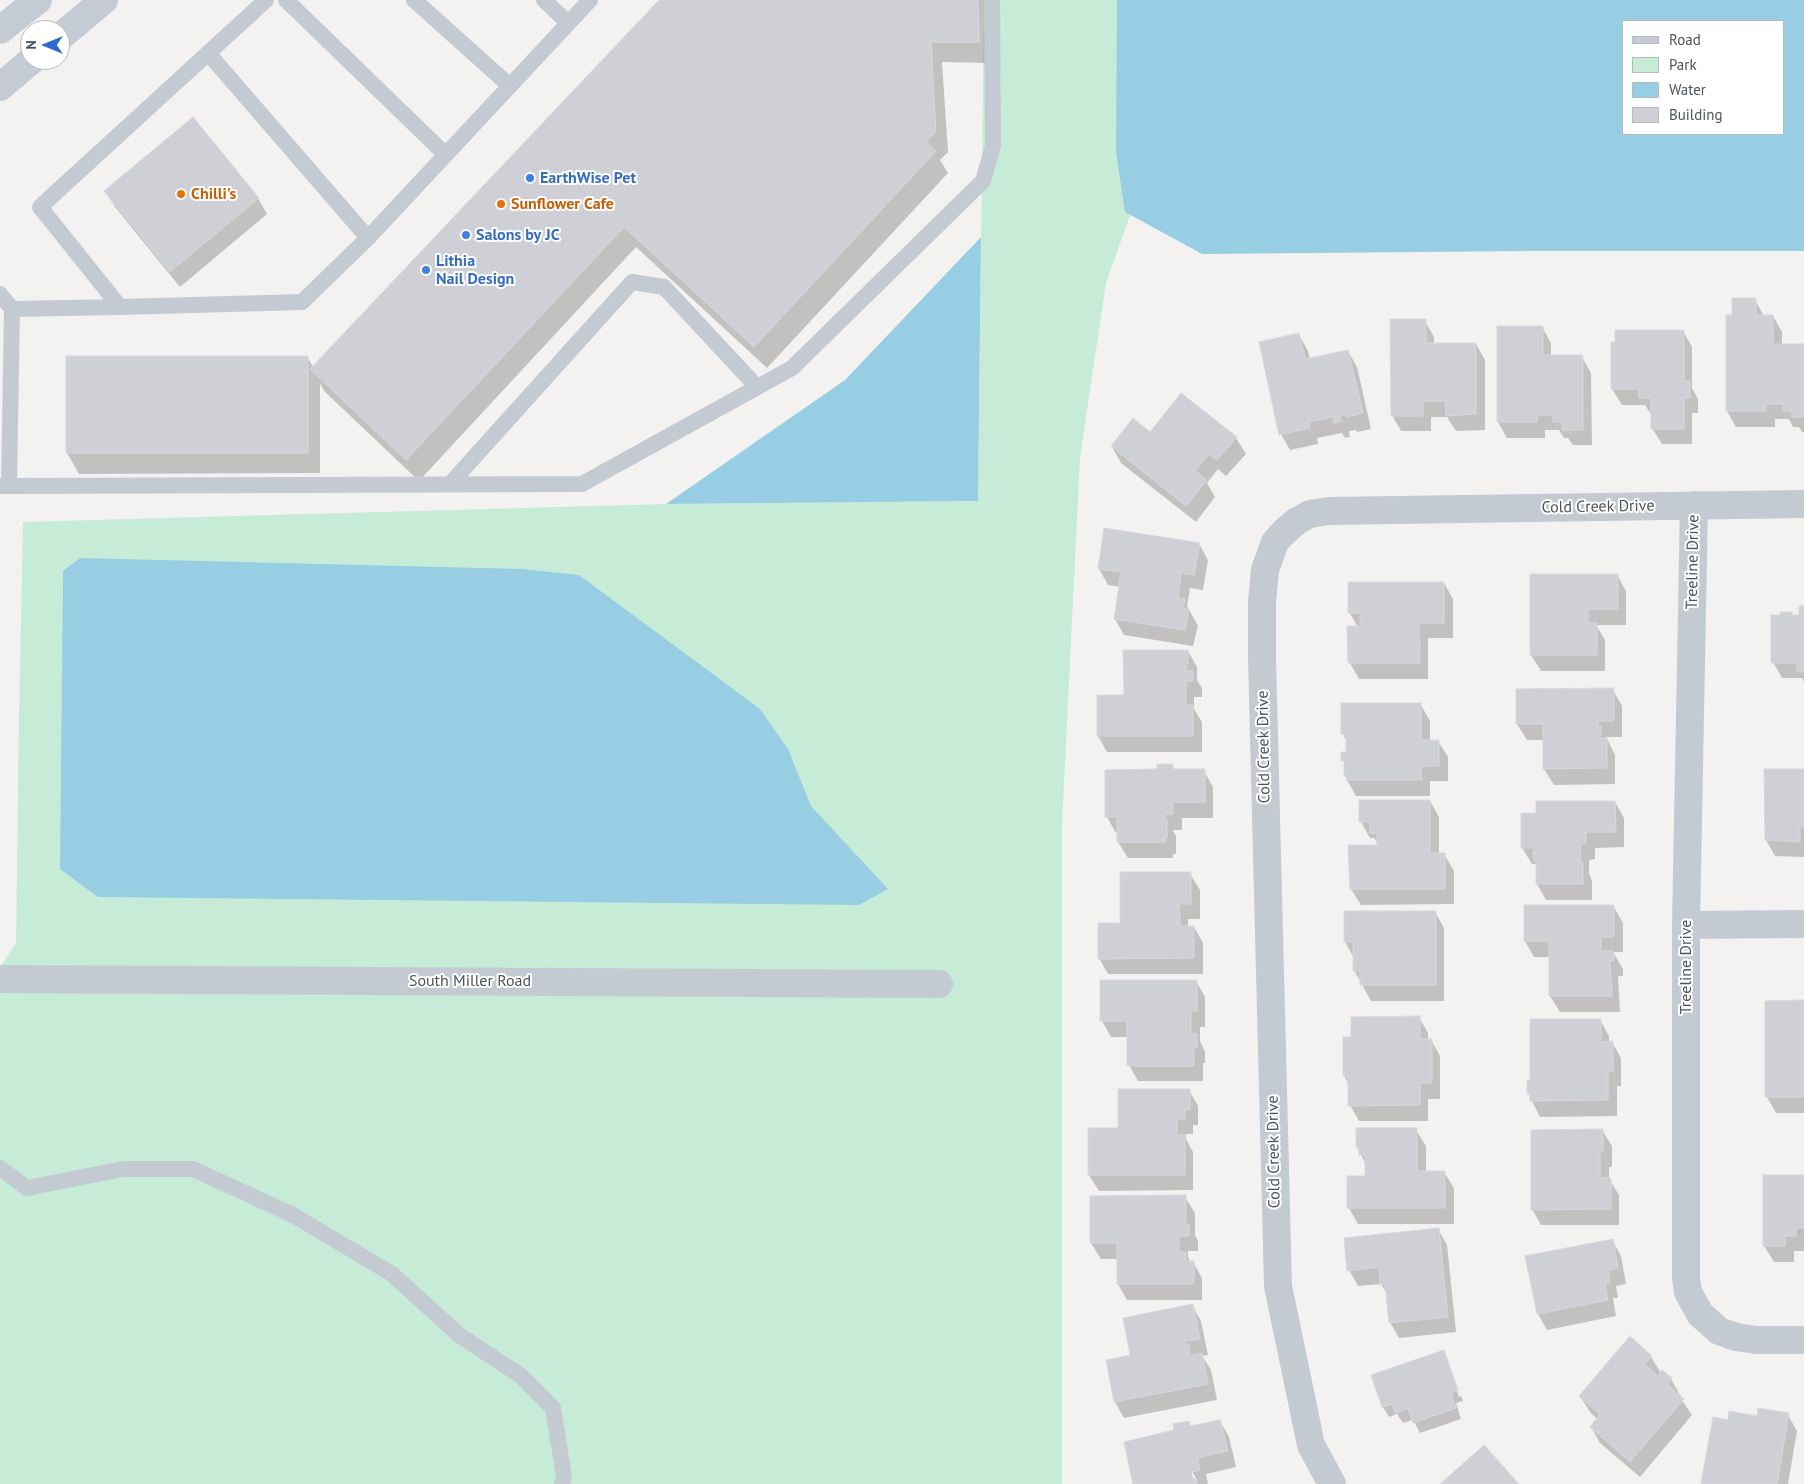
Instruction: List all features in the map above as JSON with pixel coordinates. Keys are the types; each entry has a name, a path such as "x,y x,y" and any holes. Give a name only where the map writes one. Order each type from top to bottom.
{"main road":[{"path":"0,30 38,0"},
{"path":"70,29 104,0"},
{"path":"0,87 20,70"}],"street":[{"name":"Cold Creek Drive","path":"1332,1484 1311,1446 1278,1286 1262,659 1265,570 1275,542 1297,521 1310,514 1328,511 1804,504"},
{"name":"Treeline Drive","path":"1694,505 1686,925 1686,1278 1688,1292 1700,1314 1719,1331 1736,1337 1756,1340 1804,1340"},
{"path":"1686,925 1804,924"},
{"name":"South Miller Road","path":"0,979 939,984"}],"lane":[{"path":"120,307 40,207 266,0"},
{"path":"286,0 446,155"},
{"path":"414,0 510,86"},
{"path":"544,0 568,23"},
{"path":"12,309 302,302 368,238 590,0"},
{"path":"0,294 12,309 5,486 582,484 792,368 983,180 992,146 992,0"},
{"path":"208,53 368,238"},
{"path":"450,484 632,282 664,287 757,386"},
{"path":"0,1168 27,1188 123,1170 193,1170 293,1216 392,1274 459,1335 521,1376 553,1408 564,1477 562,1484"}],"green space":[{"path":"984,0 1136,0 1133,207 1106,283 1080,457 1062,825 1062,1484 0,1484 0,967 16,943 23,522 666,504 978,501"}],"water":[{"path":"1117,0 1804,0 1804,251 1202,254 1125,212 1116,152"},
{"path":"981,237 978,501 666,504 845,380"},
{"path":"80,558 522,569 579,575 760,709 788,749 811,806 888,889 859,905 98,897 60,869 63,571"}],"building":[{"path":"659,0 978,0 979,42 931,42 936,131 926,142 936,151 754,347 624,227 406,460 310,369"},
{"name":"Chilli's","path":"193,117 259,198 170,272 104,191"},
{"path":"1732,298 1756,298 1756,315 1773,315 1773,344 1804,344 1804,417 1792,417 1792,411 1783,411 1783,404 1766,404 1766,411 1726,411 1726,315 1732,315"},
{"path":"1390,319 1426,319 1426,343 1476,343 1476,414 1446,416 1445,401 1423,401 1423,416 1391,416"},
{"path":"1497,326 1543,326 1543,355 1583,355 1583,430 1562,430 1562,422 1553,422 1553,415 1537,415 1537,422 1497,422"},
{"path":"1615,330 1684,330 1684,381 1690,381 1690,398 1684,398 1684,429 1651,429 1651,398 1639,398 1639,389 1611,389 1611,342 1615,342"},
{"path":"1299,333 1305,359 1348,350 1363,413 1347,417 1346,414 1340,415 1341,421 1334,423 1333,417 1309,422 1310,428 1279,435 1259,342"},
{"path":"66,356 308,356 308,453 66,453"},
{"path":"1181,393 1237,437 1217,460 1209,454 1195,471 1207,480 1186,506 1111,446 1133,418 1150,432"},
{"path":"1104,528 1200,543 1194,575 1181,573 1178,598 1185,599 1183,608 1189,609 1185,630 1114,619 1121,572 1098,569"},
{"path":"1530,574 1618,574 1618,609 1588,609 1588,623 1597,623 1597,655 1530,655"},
{"path":"1348,582 1444,582 1444,623 1419,623 1420,663 1348,663 1347,626 1361,626 1360,616 1363,613 1348,613"},
{"path":"1799,606 1804,606 1804,672 1797,672 1797,663 1771,663 1771,615 1780,615 1780,612 1792,612 1792,615 1799,615"},
{"path":"1123,650 1188,650 1186,671 1193,671 1193,681 1186,681 1186,705 1193,705 1193,736 1097,736 1097,695 1124,695"},
{"path":"1614,688 1614,721 1598,721 1601,727 1601,734 1598,738 1607,738 1607,768 1543,769 1543,724 1516,724 1516,689"},
{"path":"1341,703 1421,703 1421,740 1439,740 1439,766 1421,766 1422,780 1346,780 1344,764 1346,764 1346,761 1341,761 1341,752 1346,752 1346,734 1341,734"},
{"path":"1157,764 1173,764 1173,769 1205,769 1205,802 1173,802 1173,814 1165,814 1165,819 1167,819 1167,838 1165,838 1165,842 1117,842 1117,817 1105,817 1105,770 1157,769"},
{"path":"1764,769 1804,769 1804,829 1800,825 1800,842 1765,840"},
{"path":"1359,800 1430,800 1430,853 1445,853 1445,889 1350,889 1348,845 1377,845 1377,833 1370,833 1370,822 1359,822"},
{"path":"1536,801 1615,801 1616,832 1586,832 1586,844 1580,844 1581,863 1583,863 1583,884 1536,884 1536,862 1533,859 1533,851 1536,848 1521,848 1521,813 1536,813"},
{"path":"1120,872 1191,872 1191,904 1179,904 1180,926 1194,926 1194,958 1098,959 1098,923 1120,923"},
{"path":"1524,905 1614,905 1614,937 1601,937 1601,951 1614,951 1614,961 1610,961 1612,996 1549,996 1549,941 1524,941"},
{"path":"1344,911 1436,911 1436,985 1360,985 1360,971 1353,971 1353,942 1344,942"},
{"path":"1100,980 1197,980 1197,1011 1191,1011 1191,1034 1197,1034 1197,1048 1194,1048 1194,1066 1127,1066 1127,1021 1100,1021"},
{"path":"1804,1000 1804,1097 1765,1097 1765,1001"},
{"path":"1420,1016 1420,1039 1432,1039 1432,1083 1420,1083 1420,1105 1348,1106 1348,1076 1343,1076 1343,1037 1351,1037 1351,1017"},
{"path":"1530,1019 1601,1019 1601,1042 1613,1041 1613,1071 1608,1071 1608,1100 1530,1101 1530,1093 1527,1093 1527,1080 1530,1080"},
{"path":"1118,1089 1190,1089 1190,1110 1185,1110 1185,1119 1177,1119 1177,1135 1185,1135 1185,1175 1088,1175 1088,1128 1118,1128"},
{"path":"1356,1128 1417,1128 1417,1171 1445,1171 1445,1208 1347,1208 1347,1176 1365,1176 1365,1155 1359,1155 1359,1147 1356,1147"},
{"path":"1603,1129 1603,1152 1600,1152 1600,1178 1611,1178 1611,1209 1531,1210 1531,1130"},
{"path":"1763,1175 1804,1175 1804,1228 1796,1228 1796,1236 1785,1236 1785,1246 1763,1246"},
{"path":"1186,1195 1186,1224 1189,1224 1189,1236 1179,1236 1179,1252 1186,1252 1186,1261 1194,1261 1194,1284 1117,1284 1117,1243 1090,1243 1090,1196"},
{"path":"1439,1228 1448,1317 1389,1323 1385,1284 1380,1285 1379,1267 1347,1271 1344,1238"},
{"path":"1613,1239 1618,1268 1608,1270 1610,1282 1605,1283 1608,1300 1537,1314 1525,1256"},
{"path":"1193,1304 1200,1339 1185,1341 1185,1343 1189,1345 1190,1353 1188,1356 1202,1353 1208,1384 1114,1402 1106,1360 1130,1355 1123,1318"},
{"path":"1630,1336 1652,1356 1645,1364 1657,1376 1662,1370 1672,1378 1667,1384 1684,1399 1630,1462 1590,1427 1600,1414 1579,1396"},
{"path":"1444,1350 1458,1390 1451,1393 1456,1408 1413,1423 1408,1409 1395,1413 1392,1404 1382,1407 1371,1375"},
{"path":"1758,1408 1789,1413 1777,1484 1701,1484 1713,1417 1728,1420 1729,1411 1757,1416"},
{"path":"1220,1420 1228,1451 1197,1458 1200,1470 1191,1472 1197,1484 1133,1484 1124,1442 1174,1430 1173,1424 1189,1421 1190,1426"},
{"path":"1484,1445 1519,1484 1440,1484"}],"place":[{"name":"EarthWise Pet","path":"530,178"},
{"name":"Chilli's","path":"181,194"},
{"name":"Sunflower Cafe","path":"501,204"},
{"name":"Salons by JC","path":"466,235"},
{"name":"Lithia Nail Design","path":"426,270"}]}
